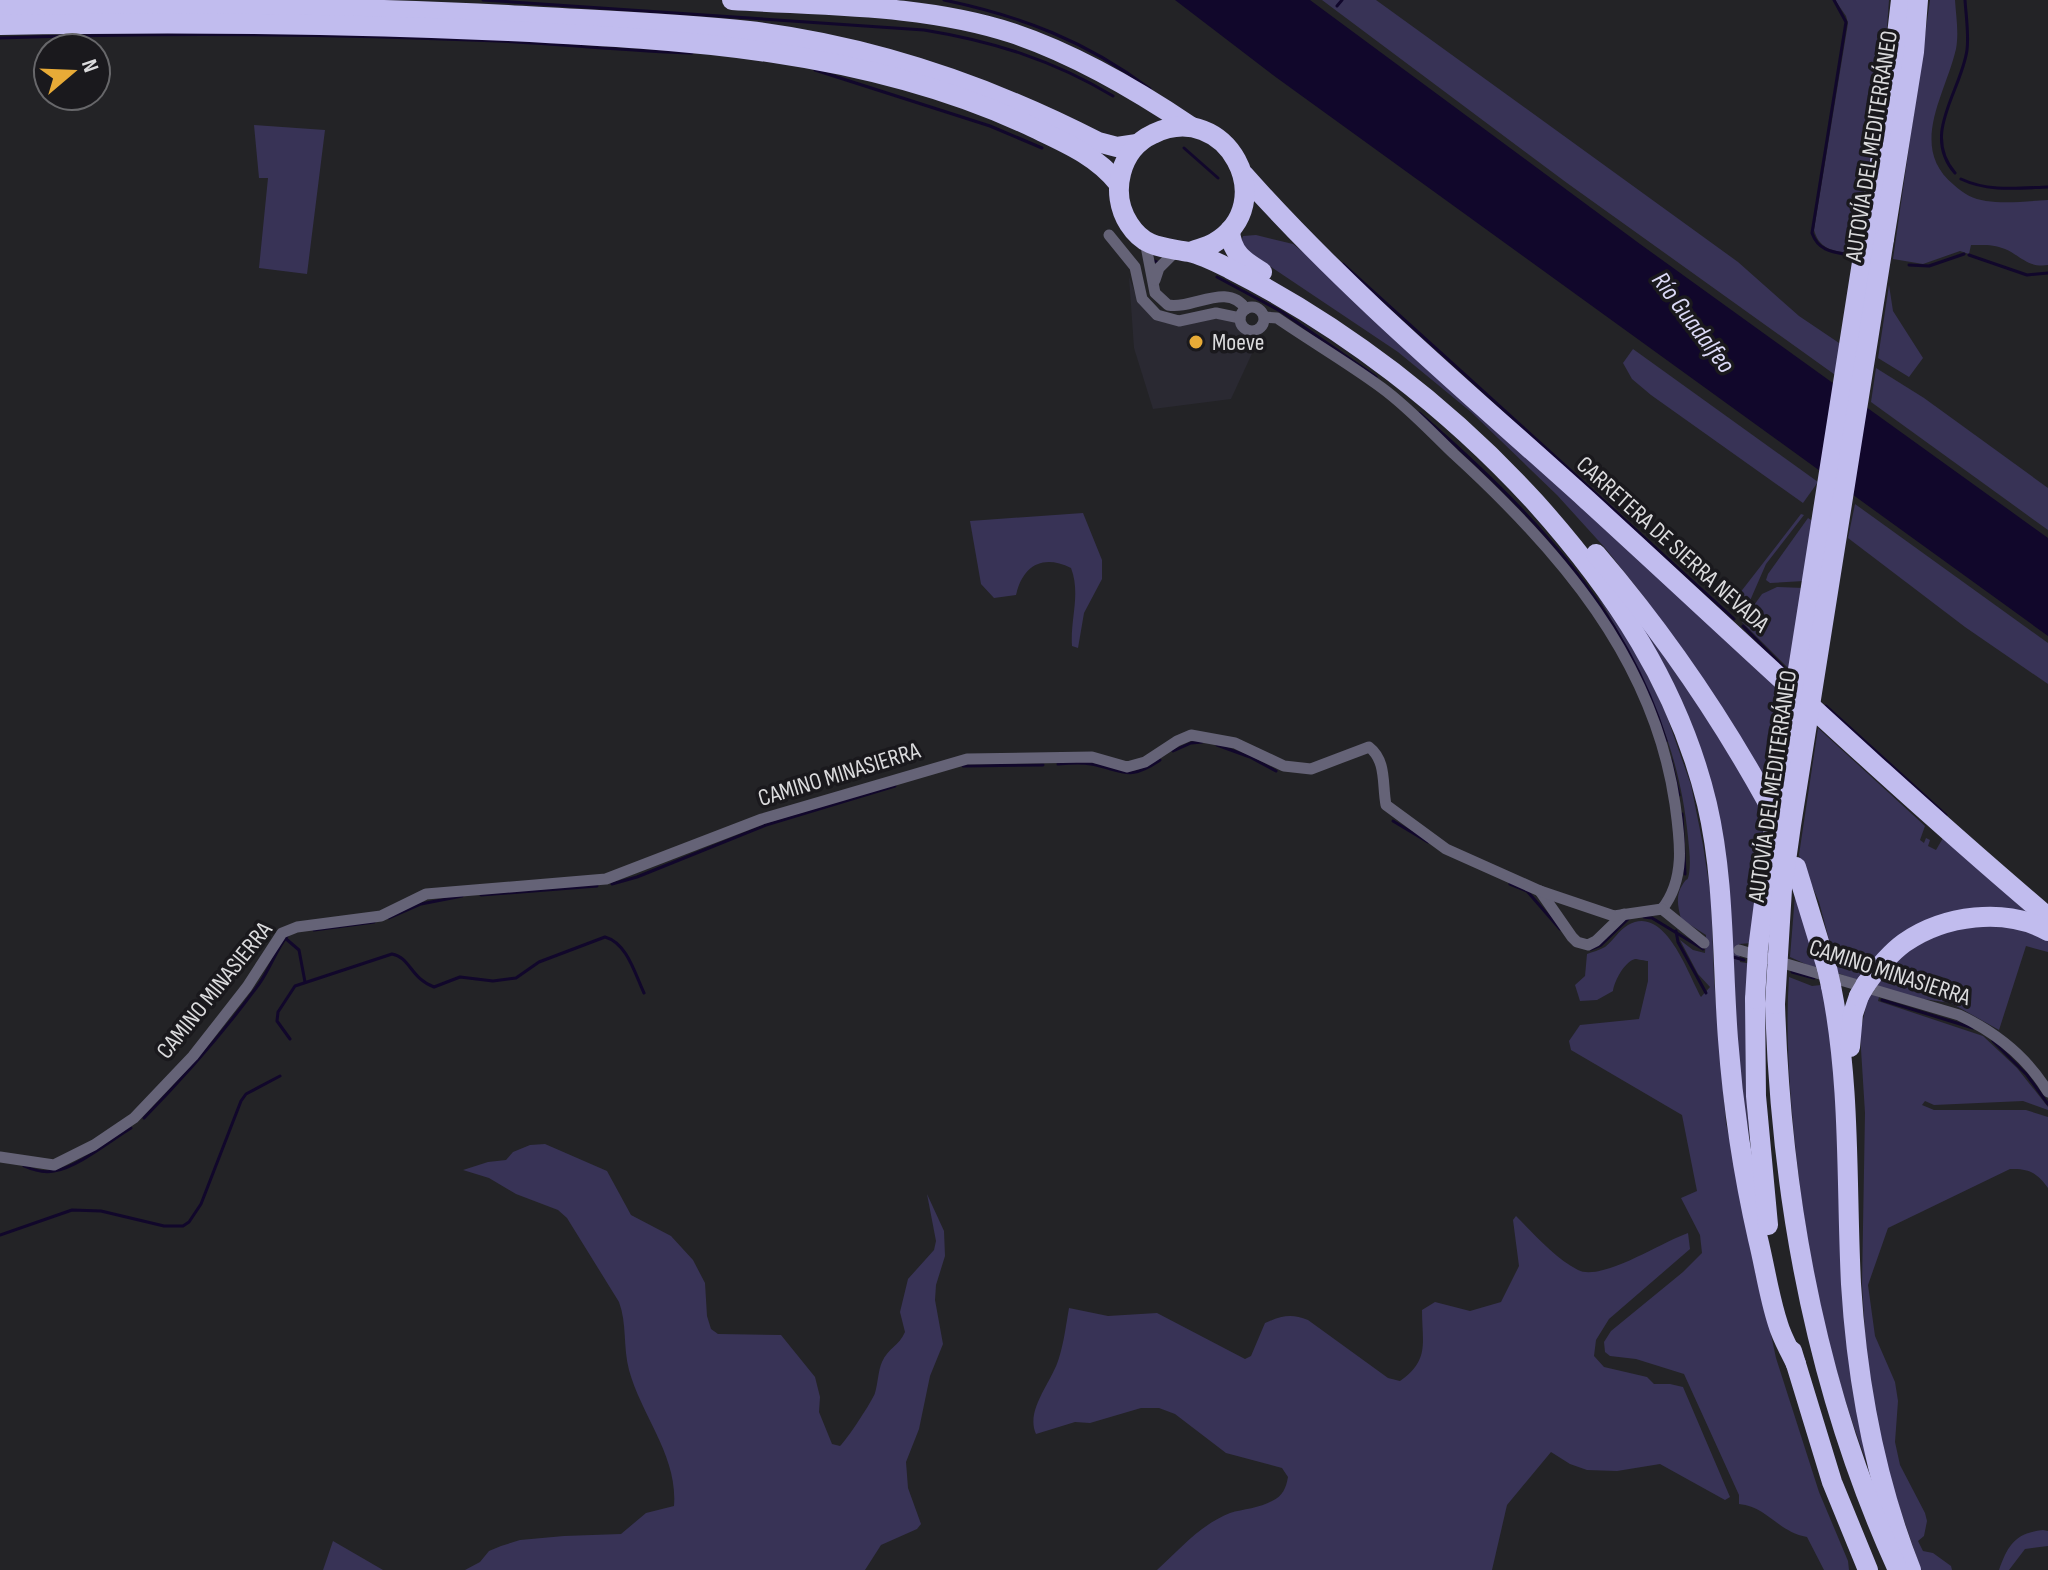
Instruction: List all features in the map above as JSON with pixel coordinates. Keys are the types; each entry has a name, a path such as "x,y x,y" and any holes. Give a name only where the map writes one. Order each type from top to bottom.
{"highway":[{"path":"732,0 917,13 1010,32 1054,48 1105,74 1141,98 1226,144 1237,158 1244,175 1244,195 1230,239 1241,258 1340,321 1414,376 1456,410 1518,469 1612,572 1683,664 1768,803"},
{"name":"AUTOVÍA DEL MEDITERRÁNEO","path":"1875,238 1901,0"},
{"name":"AUTOVÍA DEL MEDITERRÁNEO","path":"1898,1570 1877,1526 1849,1448 1810,1307 1792,1213 1777,1068 1758,949 1774,818 1875,238 1914,52 1918,0"},
{"path":"0,10 187,7 452,12 750,31 821,43 924,68 993,92 1098,142 1117,147 1171,128 1190,126"},
{"path":"0,25 158,23 426,28 754,48 854,66 960,97 1059,140 1101,163 1118,183"},
{"path":"1141,98 1153,112 1145,139 1124,163 1118,183 1121,205 1129,225 1144,240 1223,265 1265,287 1379,362 1428,401 1494,461 1575,547 1615,599 1645,647 1681,726 1707,804 1722,918 1735,1117 1778,1325 1796,1364"},
{"name":"CARRETERA DE SIERRA NEVADA","path":"1244,175 1303,238 1832,725 2048,917"},
{"name":"CARRETERA DE SIERRA NEVADA","path":"1235,222 1262,211 1303,238"},
{"path":"1182,252 1215,243 1235,222"},
{"path":"1796,867 1829,977 1843,1063 1851,1282 1862,1392 1875,1456 1911,1570"},
{"path":"1847,1115 1851,1092 1849,1036 1862,990 1883,962 1903,944 1926,931 1970,918 2019,921 2048,931"},
{"name":"AUTOVÍA DEL MEDITERRÁNEO","path":"1765,1001 1756,1096 1765,1206 1781,1303 1832,1482 1868,1570"}],"street":[{"path":"1109,235 1135,267 1142,299 1157,315 1179,321 1216,313 1243,313 1257,308 1264,317 1277,318 1384,390 1482,479 1564,564 1627,659 1644,696 1667,760 1679,828 1681,860 1672,897 1662,909 1704,943"},
{"path":"1144,240 1155,293 1168,305 1187,306 1219,297 1232,298 1243,313 1242,325 1252,331 1261,327 1264,317"},
{"path":"1153,285 1159,268 1182,252"},
{"name":"CAMINO MINASIERRA","path":"0,1157 54,1165 94,1145 134,1118 202,1045 247,987 282,933 297,927 381,916 426,894 606,879 762,819 967,759 1092,757 1127,767 1145,762 1191,735 1235,743 1284,766 1311,769 1369,747 1376,752 1384,772 1386,805 1446,849 1540,891 1614,916 1662,909"},
{"path":"1540,891 1577,942 1588,945 1596,941 1624,914"},
{"name":"CAMINO MINASIERRA","path":"1739,950 1787,962 1980,1024 2014,1049 2048,1092"}],"shaded area":[{"path":"1322,0 1376,0 1738,262 1799,316 1842,345 1838,377 1567,183"},
{"path":"1835,0 1889,0 1857,254 1825,246 1820,243 1814,230 1848,23"},
{"path":"1930,0 1955,0 1957,31 1956,49 1934,120 1933,154 1940,170 1965,193 1986,201 2048,200 2048,265 2035,265 2001,247 1984,245 1971,245 1969,254 1960,251 1923,264 1893,259"},
{"path":"254,125 325,130 307,274 259,268 268,178 259,178"},
{"path":"1256,235 1293,244 1325,270 1788,694 1771,795 1645,598 1557,495 1471,412 1398,352 1240,246 1243,236"},
{"name":"Moeve","path":"1129,277 1140,305 1165,323 1217,316 1235,318 1242,333 1260,336 1231,399 1153,409 1134,348"},
{"path":"1889,285 1893,311 1923,358 1909,377 1878,358"},
{"path":"1633,349 1818,482 1803,503 1632,379 1623,363"},
{"path":"1876,368 1924,398 2048,488 2048,530 1871,402"},
{"path":"1855,504 2048,643 2048,684 1965,627 1848,538"},
{"path":"1083,513 1102,560 1102,579 1084,613 1078,648 1072,646 1075,587 1071,568 1043,562 1024,576 1016,595 994,598 981,584 970,521"},
{"path":"1801,514 1804,515 1766,564 1749,603 1739,615 1729,607"},
{"path":"1808,518 1814,522 1804,581 1770,583 1766,580 1768,574"},
{"path":"1777,587 1804,588 1791,671 1742,622 1762,594"},
{"path":"1595,592 1635,650 1665,711 1691,785 1711,897 1714,979 1726,1123 1776,1358 1819,1492 1849,1570 1824,1570 1807,1537 1788,1530 1758,1510 1739,1504 1739,1495 1684,1374 1636,1359 1610,1356 1605,1352 1604,1342 1611,1331 1702,1253 1700,1235 1681,1198 1697,1191 1682,1115 1571,1050 1569,1041 1580,1025 1639,1019 1648,981 1648,961 1635,959 1627,964 1613,991 1597,1000 1580,1001 1575,985 1585,976 1587,954 1605,947 1628,925 1641,921 1653,924 1674,944 1701,997 1710,987 1698,974 1680,940 1693,950 1705,953 1706,935 1681,919 1678,906 1679,892 1688,879 1690,860 1683,803 1667,739 1629,650"},
{"path":"1628,606 1645,625 1719,735 1767,820 1752,943 1739,944 1740,962 1752,964 1746,1069 1752,1174 1738,1097 1723,857"},
{"path":"1818,728 1925,826 1920,840 1924,843 1926,838 1930,840 1928,846 1936,850 1943,838 2035,918 1969,912 1859,981 1838,973 1819,902 1799,855"},
{"path":"1796,883 1823,972 1790,957"},
{"path":"1994,924 2029,931 2048,941 2048,952 2026,946 1999,1030 1951,1003 1873,986 1902,953 1947,931"},
{"path":"1789,977 1812,986 1821,985 1833,1041 1873,1478 1833,1359 1807,1236 1790,1087"},
{"path":"1869,993 1879,997 1878,1001 1983,1036 2017,1068 2048,1107 2048,1110 2023,1101 1934,1105 1925,1101 1922,1105 1934,1110 2026,1110 2048,1117 2048,1188 2032,1172 2010,1169 1888,1228 1868,1285 1875,1336 1895,1382 1898,1401 1895,1442 1900,1465 1927,1521 1924,1536 1918,1541 1923,1551 1933,1553 1952,1570 1921,1570 1891,1482 1878,1428 1866,1350 1862,1284 1865,1113 1860,1033"},
{"path":"545,1144 607,1171 631,1215 671,1236 693,1260 705,1283 711,1329 718,1334 781,1335 815,1377 820,1397 819,1412 832,1444 840,1446 873,1397 884,1357 905,1332 900,1312 908,1279 934,1250 936,1241 927,1194 944,1231 945,1256 935,1300 943,1344 930,1376 919,1429 906,1462 908,1488 921,1524 917,1529 881,1545 865,1570 465,1570 480,1562 489,1551 520,1540 621,1534 646,1513 674,1506 674,1488 665,1453 629,1370 619,1302 567,1218 558,1210 516,1194 489,1178 463,1170 506,1160 513,1152 530,1145"},
{"path":"1516,1216 1561,1259 1578,1270 1588,1272 1616,1266 1688,1233 1690,1249 1609,1319 1596,1340 1594,1356 1604,1367 1647,1377 1654,1384 1683,1387 1730,1497 1725,1500 1660,1464 1617,1471 1587,1470 1551,1452 1507,1505 1492,1570 1157,1570 1191,1538 1219,1518 1279,1497 1288,1477 1282,1468 1226,1453 1175,1414 1159,1408 1141,1408 1036,1434 1034,1415 1059,1358 1069,1308 1108,1316 1157,1313 1245,1359 1251,1356 1265,1323 1281,1317 1296,1317 1308,1320 1388,1378 1400,1381 1420,1358 1422,1310 1435,1302 1470,1311 1501,1302 1519,1266 1513,1220"},
{"path":"2048,1531 2048,1546 2025,1549 2009,1570 1999,1570 2019,1537"},
{"path":"333,1541 383,1570 323,1570"}],"water":[{"name":"Río Guadalfeo","path":"1175,0 1310,0 1640,244 2048,538 2048,636 1277,78"}],"waterway":[{"path":"483,0 924,30 974,40 1045,62 1113,96"},
{"path":"944,0 1000,14 1052,32 1102,57 1150,89"},
{"path":"1337,6 1342,0"},
{"path":"1834,0 1846,22 1812,233 1824,248 1855,256"},
{"path":"1955,173 1946,158 1942,128 1967,50 1965,0"},
{"path":"0,38 187,34 374,37 692,53"},
{"path":"815,70 990,126 1042,148"},
{"path":"1184,148 1218,178"},
{"path":"1961,179 1993,188 2048,187"},
{"path":"1909,265 1929,266 1964,254"},
{"path":"1969,255 2027,275 2048,273"},
{"path":"1343,264 1734,619"},
{"path":"1217,277 1282,312 1376,377"},
{"path":"1419,413 1532,520 1597,601 1625,645 1648,692 1666,741"},
{"path":"1743,626 1783,667"},
{"path":"1826,706 1946,815"},
{"path":"1173,751 1202,742"},
{"path":"1217,745 1276,771"},
{"path":"1058,764 1087,763 1133,773 1160,760"},
{"path":"1671,760 1679,795"},
{"path":"963,766 1043,765"},
{"path":"612,884 637,877 766,825 895,786"},
{"path":"1682,814 1685,874"},
{"path":"1393,821 1428,842"},
{"path":"1510,884 1527,891 1560,929"},
{"path":"481,895 597,886"},
{"path":"389,918 421,904 462,896"},
{"path":"1644,917 1652,918 1703,949"},
{"path":"1591,949 1601,945 1628,919"},
{"path":"314,930 374,922"},
{"path":"1676,931 1678,942 1706,993"},
{"path":"144,1118 232,1019 263,978 287,936"},
{"path":"290,1039 277,1021 278,1012 295,986 392,954 403,959 420,979 434,987 460,977 493,981 516,978 539,962 605,937 625,952 644,993"},
{"path":"285,938 299,950 305,982"},
{"path":"1733,957 1744,960"},
{"path":"1792,972 1814,978"},
{"path":"1882,1000 1973,1028"},
{"path":"1993,1041 2027,1075 2048,1104"},
{"path":"0,1235 72,1210 101,1211 164,1226 183,1226 201,1204 241,1101 246,1094 280,1076"},
{"path":"24,1166 50,1172 63,1169 131,1128"}],"place":[{"name":"Moeve","path":"1196,342"}]}
